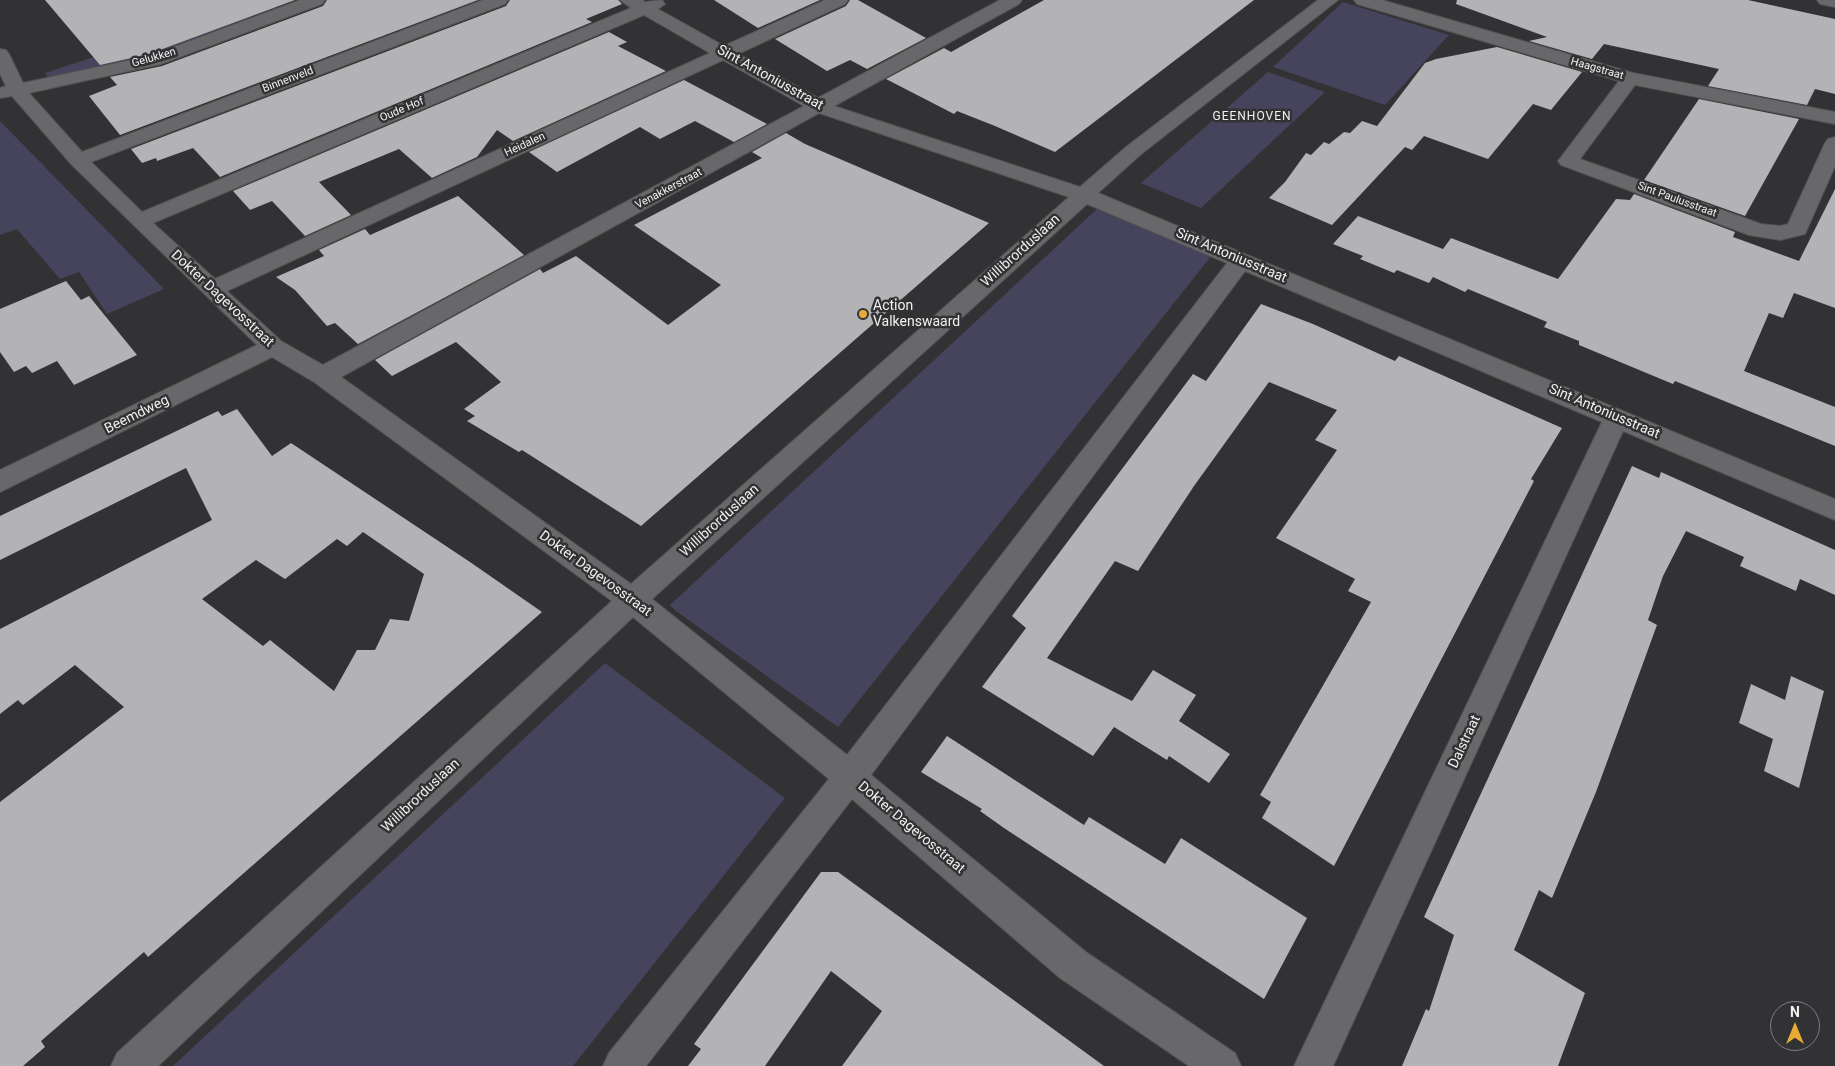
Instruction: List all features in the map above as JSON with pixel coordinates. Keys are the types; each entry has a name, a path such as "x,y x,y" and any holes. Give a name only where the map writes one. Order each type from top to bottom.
{"street":[{"name":"Binnenveld","path":"78,160 499,0"},
{"name":"Oude Hof","path":"139,221 637,4 665,0"},
{"name":"Heidalen","path":"211,290 840,0"},
{"name":"Venakkerstraat","path":"323,376 819,108 1013,0"},
{"name":"Willibrorduslaan","path":"130,1066 632,600 1133,151 1329,0"},
{"name":"Haagstraat","path":"1363,0 1630,78 1835,118"},
{"path":"1826,0 1835,2"},
{"name":"Gelukken","path":"8,92 155,60 305,2"},
{"name":"Sint Antoniusstraat","path":"637,4 819,108 1084,195 1835,510"},
{"name":"Dokter Dagevosstraat","path":"0,54 8,92 139,221 273,347 323,376 632,600 850,777 1073,965 1222,1066"},
{"name":"Sint Paulusstraat","path":"1630,78 1568,161 1757,230 1780,233 1797,229 1835,143"},
{"path":"622,1066 850,777 1241,260"},
{"name":"Beemdweg","path":"0,482 273,347"},
{"name":"Dalstraat","path":"1313,1066 1617,417"}],"shaded area":[{"path":"265,1 275,8 250,17 252,19 126,64 49,79 45,73"},
{"path":"1343,2 1449,35 1385,105 1273,67"},
{"path":"1268,72 1325,92 1201,208 1141,183"},
{"path":"0,121 164,289 107,314 79,272 60,279 17,229 0,235"},
{"path":"1098,208 1212,255 838,727 670,605"},
{"path":"605,663 785,798 573,1066 173,1066"}],"building":[{"path":"45,0 295,0 149,54 100,65"},
{"path":"327,0 478,0 120,135 89,96 117,85 110,77 162,66 323,6"},
{"path":"510,0 618,0 622,4 586,19 592,22 220,177 193,148 157,161 156,158 142,163 131,149 506,6"},
{"path":"714,0 820,0 758,28"},
{"path":"850,0 858,0 926,38 867,69 850,60 827,71 775,39 846,6"},
{"path":"1044,0 1254,0 1055,152 957,111 954,114 886,79 944,48 951,52"},
{"path":"1457,0 1748,0 1835,19 1835,94 1815,89 1807,105 1708,86 1719,69 1604,44 1592,59 1529,41 1547,37 1456,4"},
{"path":"609,32 627,42 618,46 666,71 513,141 497,130 477,157 432,178 399,149 319,182 351,215 305,236 272,201 250,210 233,191"},
{"path":"1497,47 1582,72 1551,110 1533,104 1488,159 1424,136 1412,150 1405,147 1332,225 1269,198 1285,182 1306,153 1311,155 1324,142 1329,144 1344,132 1350,133 1362,121 1377,126 1425,63 1436,59"},
{"path":"684,80 767,124 734,142 695,121 660,139 640,127 557,172 529,152"},
{"path":"1699,99 1799,119 1745,216 1644,180"},
{"path":"786,133 805,144 989,223 641,526 522,450 519,452 467,421 475,416 464,409 501,382 456,342 392,376 375,360 540,269 543,273 576,256 668,325 721,285 634,225 762,158 752,152"},
{"path":"1835,189 1835,308 1794,293 1783,318 1769,313 1744,371 1835,407 1835,446 1675,381 1673,384 1579,345 1579,341 1544,327 1547,322 1468,289 1465,292 1433,277 1429,283 1397,270 1394,273 1360,259 1363,256 1333,244 1358,216 1443,249 1451,238 1558,279 1616,199 1630,200 1634,194 1735,232 1733,237 1799,261"},
{"path":"458,196 524,255 358,344 335,323 327,326 295,290 276,277 324,256 319,250 365,229 370,235"},
{"path":"66,281 81,300 89,296 137,355 74,385 57,361 32,373 26,366 14,372 0,352 0,309"},
{"path":"1261,304 1313,324 1395,361 1399,356 1562,428 1531,479 1534,481 1334,866 1262,818 1271,802 1260,795 1371,602 1348,591 1355,579 1276,538 1337,450 1315,440 1337,410 1269,382 1194,486 1138,571 1115,561 1047,658 1132,701 1153,670 1196,695 1179,721 1230,754 1209,783 1169,756 1167,760 1114,727 1093,756 982,687 1026,628 1012,616 1193,374 1206,381"},
{"path":"237,409 272,456 291,443 542,612 148,957 144,952 41,1041 45,1047 23,1066 0,1066 0,802 124,707 75,665 23,705 18,700 0,714 0,629 212,520 186,468 0,560 0,516 218,411 222,416","holes":["363,532 424,574 409,621 390,619 375,650 357,650 334,691 270,640 263,646 202,599 256,560 285,579 337,539 347,546"]},
{"path":"1632,466 1659,478 1661,472 1835,550 1835,595 1800,579 1796,591 1740,566 1744,557 1686,531 1663,576 1648,620 1657,625 1596,792 1552,898 1539,890 1514,950 1585,993 1558,1066 1402,1066 1426,1009 1429,1011 1454,935 1424,917"},
{"path":"1791,676 1824,691 1799,788 1764,771 1773,739 1739,723 1751,684 1785,700"},
{"path":"947,736 1084,825 1089,817 1165,864 1181,838 1307,918 1264,999 1004,828 980,811 982,809 921,772"},
{"path":"821,872 838,872 1104,1066 842,1066 882,1011 831,971 765,1066 688,1066 701,1049 694,1044"}],"place":[{"name":"Action Valkenswaard","path":"863,314"}],"district":[{"name":"GEENHOVEN","path":"1252,117"}]}
